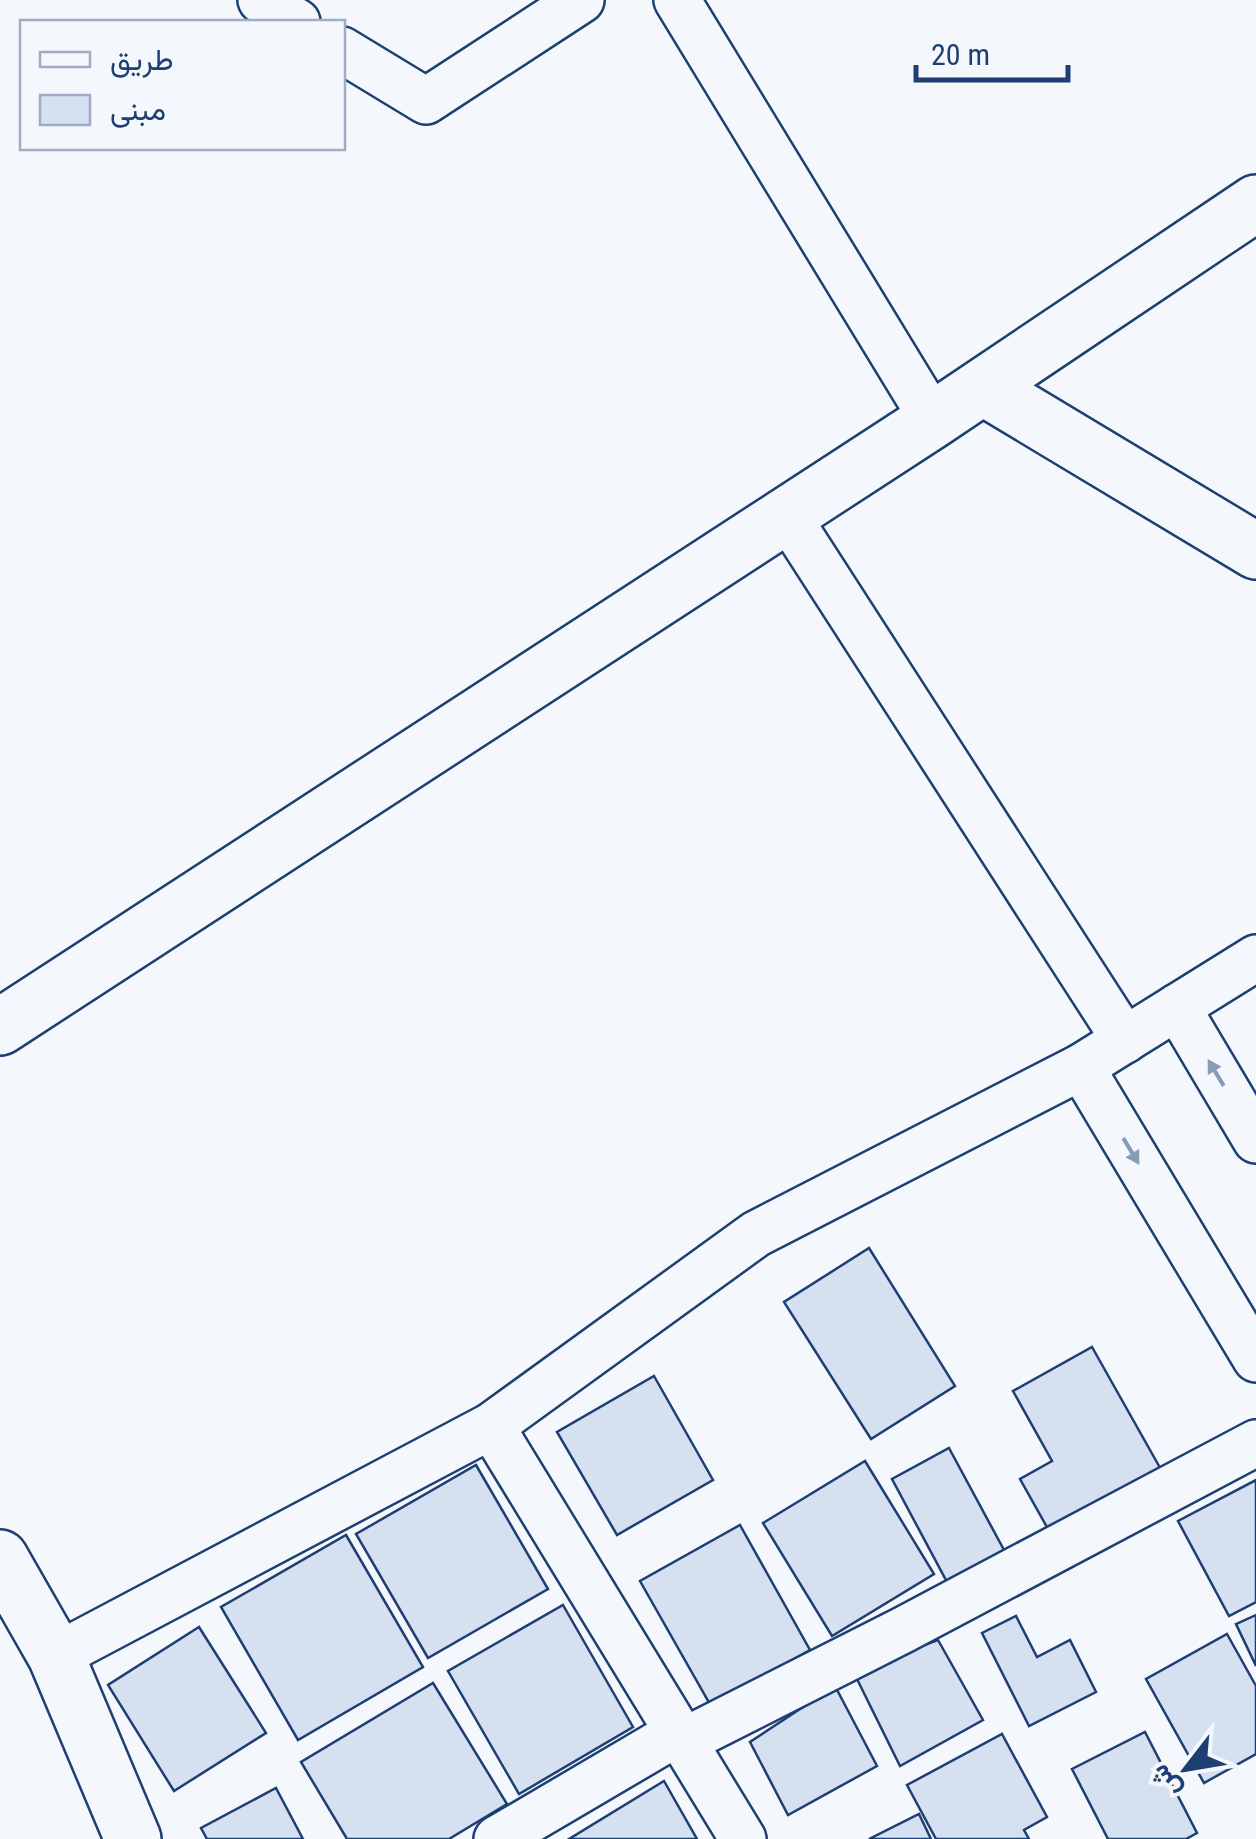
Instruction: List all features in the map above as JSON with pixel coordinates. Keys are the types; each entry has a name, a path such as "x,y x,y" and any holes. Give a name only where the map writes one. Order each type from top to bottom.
{"street":[{"path":"260,0 294,20"},
{"path":"345,52 426,101 580,0"},
{"path":"677,0 933,420"},
{"path":"0,1026 933,420 1256,203"},
{"path":"983,387 1256,551"},
{"path":"786,514 1124,1040"},
{"path":"56,1656 490,1426 756,1234 1081,1068 1256,958"},
{"path":"1177,1007 1256,1140"},
{"path":"1081,1068 1256,1359"},
{"path":"490,1426 743,1839"},
{"path":"497,1839 682,1737 903,1630 1256,1442"},
{"path":"4,1569 56,1656 133,1839"}],"building":[{"path":"869,1248 955,1386 871,1439 784,1302"},
{"path":"1092,1347 1168,1482 1057,1545 1020,1479 1052,1461 1013,1391"},
{"path":"654,1376 713,1480 617,1535 557,1432"},
{"path":"949,1448 1004,1550 947,1582 892,1479"},
{"path":"865,1461 934,1574 832,1636 763,1523"},
{"path":"476,1465 548,1589 428,1658 356,1534"},
{"path":"1256,1480 1256,1602 1229,1616 1178,1521"},
{"path":"740,1525 810,1650 711,1706 640,1581"},
{"path":"346,1535 423,1667 298,1740 221,1607"},
{"path":"563,1605 633,1727 519,1794 448,1671"},
{"path":"1256,1615 1256,1666 1236,1624"},
{"path":"1016,1616 1037,1657 1070,1640 1096,1692 1029,1726 982,1633"},
{"path":"199,1627 266,1733 174,1791 108,1685"},
{"path":"1227,1634 1256,1686 1256,1754 1204,1783 1146,1679"},
{"path":"938,1640 983,1720 900,1766 853,1671"},
{"path":"433,1683 507,1804 449,1839 347,1839 301,1762"},
{"path":"835,1686 877,1766 788,1815 750,1742"},
{"path":"1145,1732 1197,1833 1186,1839 1108,1839 1072,1769"},
{"path":"1002,1734 1047,1817 1024,1830 1029,1839 936,1839 907,1785"},
{"path":"664,1781 697,1839 569,1839"},
{"path":"276,1788 303,1839 207,1839 201,1828"},
{"path":"919,1814 931,1839 869,1839"}]}
